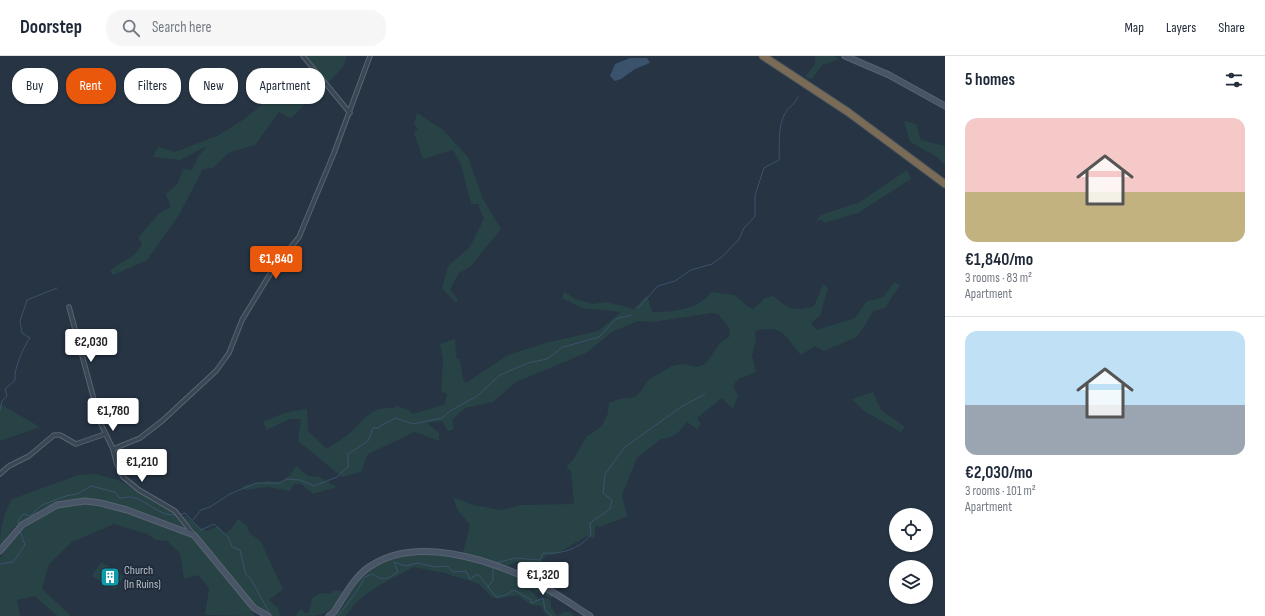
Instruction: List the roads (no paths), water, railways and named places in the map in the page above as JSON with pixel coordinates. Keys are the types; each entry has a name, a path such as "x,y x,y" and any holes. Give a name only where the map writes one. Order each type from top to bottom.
{"highway":[{"path":"763,56 848,112 945,184"}],"street":[{"path":"303,56 350,113"},
{"path":"113,449 140,438 162,420 216,371 229,353 242,320 270,274 299,237 350,113 370,56"},
{"path":"845,56 901,81 945,106"},
{"path":"69,307 87,378 105,434 113,449 116,462 123,478 139,490 175,511 259,616"},
{"path":"0,474 9,466 29,456 54,435 60,435 76,444 105,434"},
{"path":"0,551 22,525 40,513 57,505 85,501 127,510 194,535"},
{"path":"329,616 334,612 361,573 371,566 398,554 417,552 465,555 490,564 532,581 590,616"},
{"path":"254,608 267,616"}],"water":[{"path":"630,58 647,58 650,63 635,69 621,79 615,81 610,76 615,64"}],"waterway":[{"path":"638,308 658,286 675,281 691,270 712,264 724,255 739,239 744,228 755,216 755,195 764,168 779,160 781,123 786,112 798,97"},
{"path":"0,410 2,401 7,396 5,389 15,380 16,370 20,358 30,338 22,333 20,321 27,300 57,288"},
{"path":"193,520 201,510 210,507 230,494 256,483 279,483 287,479 300,480 314,486 337,477 348,467 348,454 368,441 373,428 379,428 380,426 396,418 413,424 442,418 450,411 477,396 500,375 528,363 547,359 563,347 599,337 616,319 631,315"},
{"path":"496,563 515,558 540,560 543,553 563,552 575,548 586,540 591,535 590,523 610,509 612,500 603,493 605,474 625,447 681,407 705,394"},
{"path":"19,526 18,521 23,514 30,516 42,505 66,496 77,494 91,486 115,492 119,498 131,497 143,501 158,511 169,515 175,515"},
{"path":"179,515 185,513 201,530 214,524 228,537 232,547 240,550 246,575 251,579 271,616"},
{"path":"0,564 13,562 25,545 20,531"},
{"path":"338,616 357,591 365,577 372,574 385,579 398,572 394,562 406,566 418,563 435,567 447,566 453,572 466,571 470,579 478,574 496,597 506,595 514,590 530,599 532,603 543,598 545,610 552,616"},
{"path":"488,587 493,580 493,568"}],"place":[{"name":"Church (In Ruins)","path":"110,577"}]}
